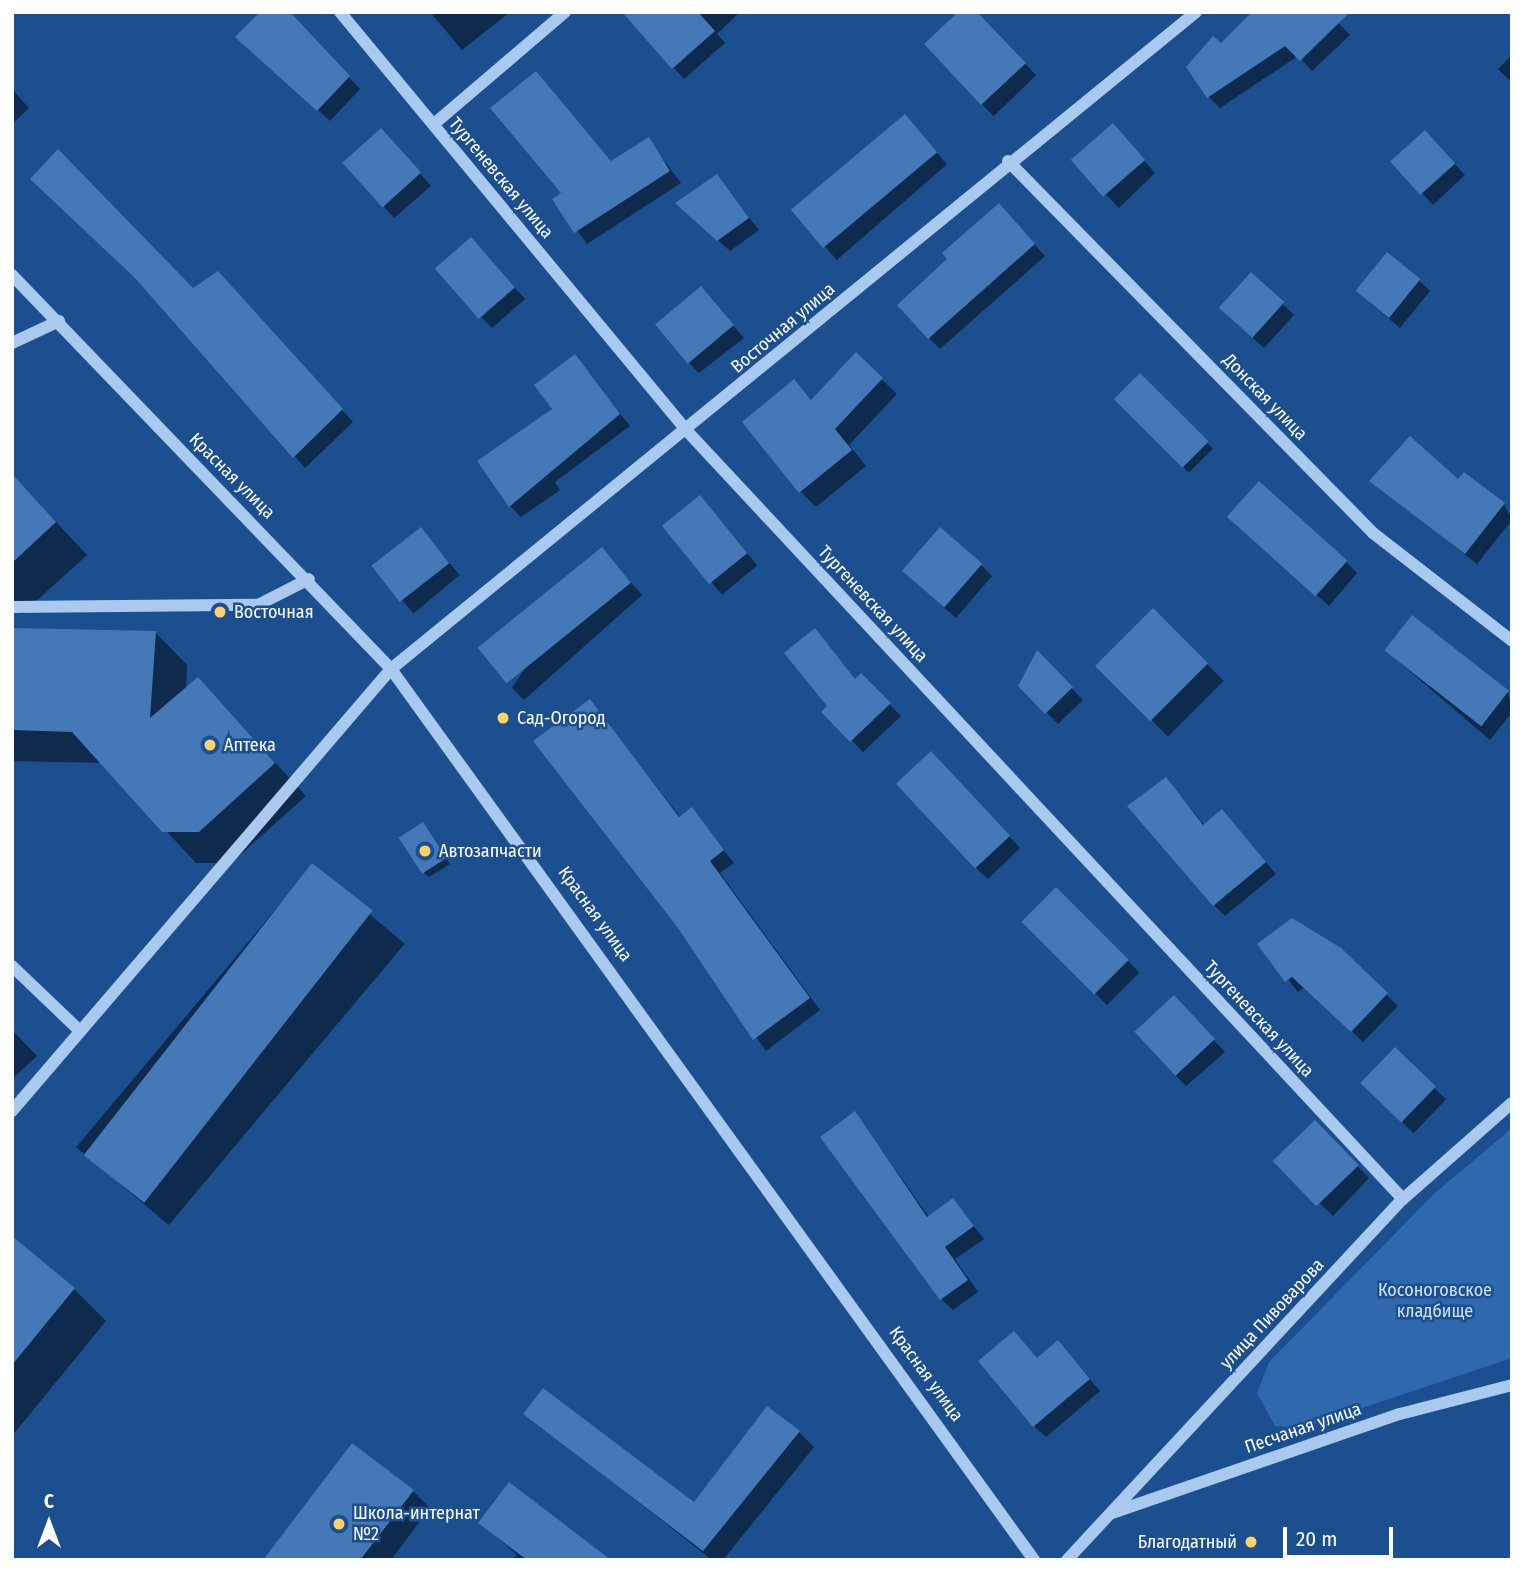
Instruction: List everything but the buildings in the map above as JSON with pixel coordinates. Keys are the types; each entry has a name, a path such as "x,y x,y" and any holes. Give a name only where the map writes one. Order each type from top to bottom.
{"street":[{"name":"Тургеневская улица","path":"340,12 687,431 1403,1199"},
{"path":"434,124 565,12"},
{"name":"Восточная улица","path":"12,1111 78,1030 391,669 687,431 1008,161 1196,12"},
{"name":"Донская улица","path":"1008,161 1373,533 1512,641"},
{"name":"Красная улица","path":"12,275 309,579 391,669 1034,1560"},
{"path":"12,343 59,321"},
{"path":"12,607 258,605 309,579"},
{"path":"12,966 78,1030"},
{"name":"улица Пивоварова","path":"1067,1560 1403,1199 1512,1103"},
{"name":"Песчаная улица","path":"1109,1515 1401,1414 1512,1385"}],"green space":[{"name":"Косоноговское кладбище","path":"1512,1128 1512,1358 1302,1428 1275,1426 1257,1393 1269,1362 1435,1193"}],"place":[{"name":"Восточная","path":"220,612"},
{"name":"Сад-Огород","path":"503,718"},
{"name":"Аптека","path":"210,745"},
{"name":"Автозапчасти","path":"425,851"},
{"name":"Школа-интернат №2","path":"339,1524"},
{"name":"Благодатный","path":"1251,1542"}]}
